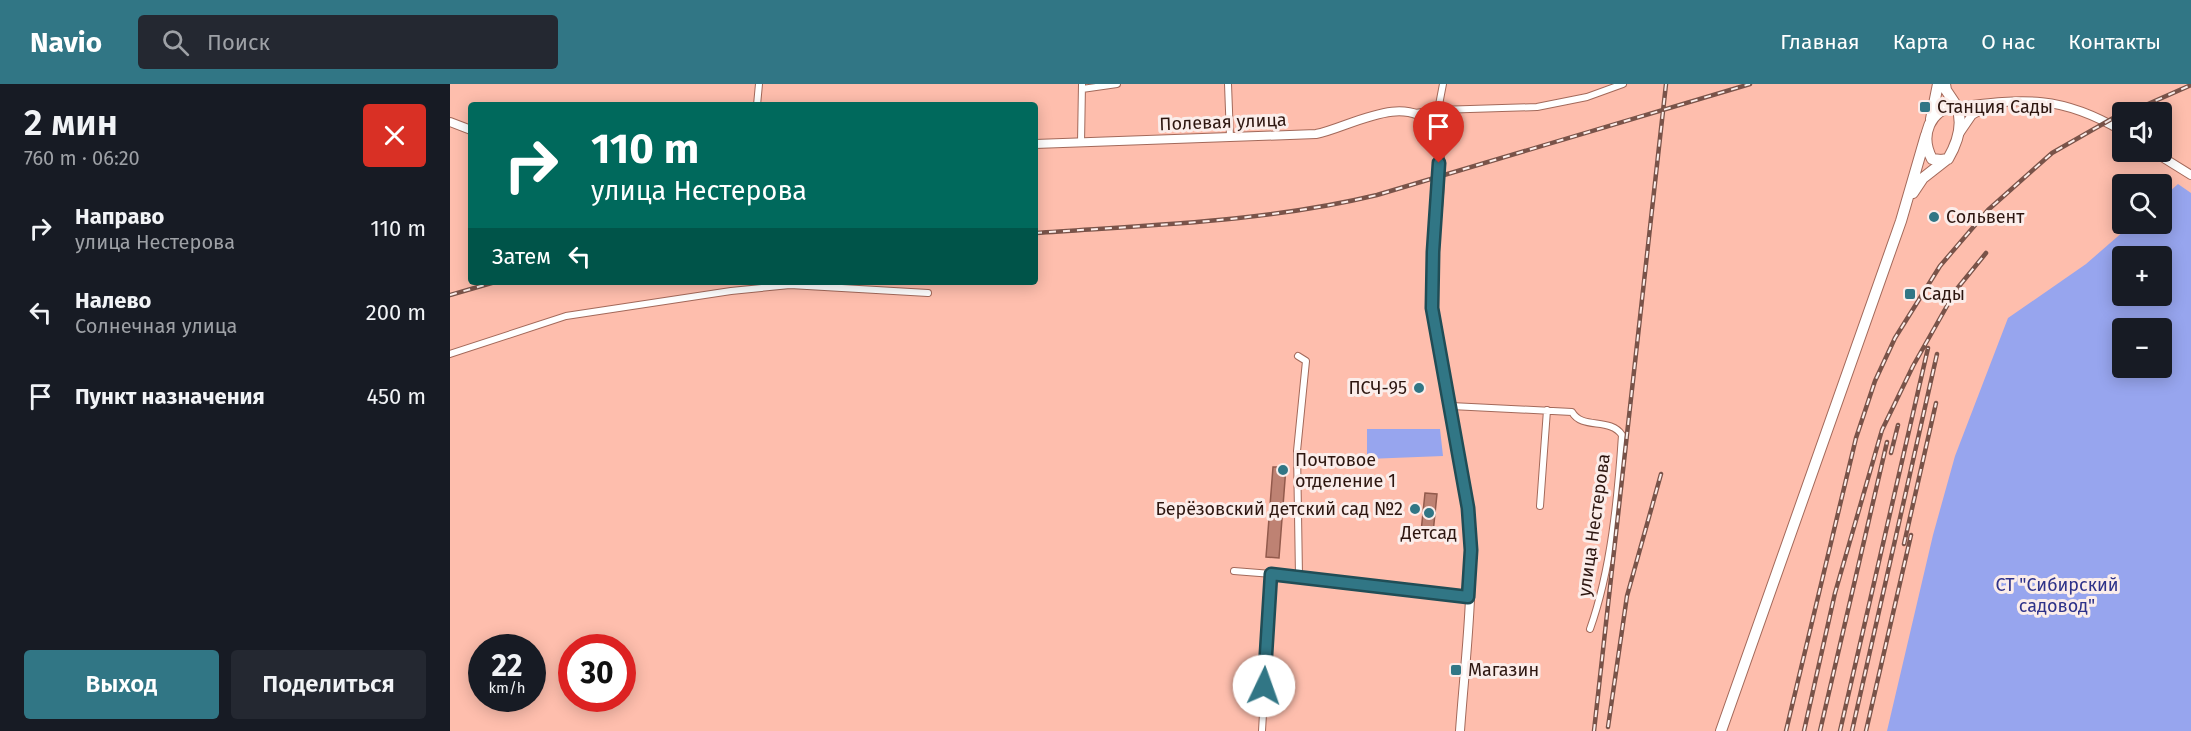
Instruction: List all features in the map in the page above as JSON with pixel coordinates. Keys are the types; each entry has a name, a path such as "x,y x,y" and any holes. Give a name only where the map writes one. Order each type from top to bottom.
{"highway":[{"path":"1721,731 1901,221 1930,122 1938,84"},
{"path":"1901,221 1923,178 1948,159 1959,135 1960,122 1956,106 1945,84"},
{"path":"1930,122 1939,110 1956,106"},
{"path":"1926,135 1928,152 1932,159 1948,159"}],"street":[{"path":"757,102 759,84"},
{"path":"1081,142 1082,86 1117,84"},
{"path":"1228,84 1230,137"},
{"path":"1438,110 1443,84"},
{"path":"1408,113 1537,107 1587,97 1623,84"},
{"path":"1956,106 2036,100 2062,104 2084,111 2112,126"},
{"path":"1959,135 1972,115 1996,102"},
{"path":"1408,113 1430,123 1439,143 1438,195 1432,262 1432,308 1468,508 1471,550 1460,731"},
{"name":"Полевая улица","path":"1038,144 1316,134 1368,115 1408,113"},
{"path":"450,122 468,129"},
{"path":"2170,162 2191,175"},
{"path":"450,354 566,316 731,291 790,285 928,293"},
{"path":"1298,357 1306,361 1297,451 1299,576"},
{"name":"улица Нестерова","path":"1450,406 1572,412 1580,420 1613,425 1622,435 1610,538 1596,612 1590,629"},
{"path":"1540,506 1547,410"},
{"path":"1234,572 1299,576 1468,597"},
{"path":"1262,731 1271,574"}],"green space":[{"name":"СТ \"Сибирский садовод\"","path":"2178,184 2191,193 2191,731 1887,731 1933,535 1955,456 2008,318 2086,264 2120,234 2172,234 2172,189"},
{"path":"1367,429 1440,429 1443,456 1367,459"}],"building":[{"path":"1273,467 1286,467 1279,558 1266,557"},
{"name":"Детсад","path":"1425,493 1437,494 1433,533 1421,532"}],"railway":[{"path":"1594,731 1666,84"},
{"path":"1038,233 1250,217 1335,204 1377,195 1750,84"},
{"path":"2153,102 2191,85"},
{"path":"1786,731 1856,438 1875,381 1895,338 1940,266 1988,210 2052,153 2112,119"},
{"path":"1804,731 1835,593 1882,430 1913,366 1956,290 1986,253"},
{"path":"450,295 485,285"},
{"path":"1840,731 1928,348"},
{"path":"1852,731 1937,354"},
{"path":"1904,544 1936,403"},
{"path":"1891,453 1898,425"},
{"path":"1820,731 1887,442"},
{"path":"1608,727 1627,596 1661,474"},
{"path":"1866,731 1911,535"}],"place":[{"name":"Станция Сады","path":"1925,107"},
{"name":"Сольвент","path":"1934,217"},
{"name":"Сады","path":"1910,294"},
{"name":"ПСЧ-95","path":"1419,388"},
{"name":"Почтовое отделение 1","path":"1283,470"},
{"name":"Берёзовский детский сад №2","path":"1415,509"},
{"name":"Детсад","path":"1429,513"},
{"name":"Магазин","path":"1456,670"}],"route":[{"path":"1264,686 1271,574 1468,597 1471,550 1468,508 1432,308 1439,163"}]}
